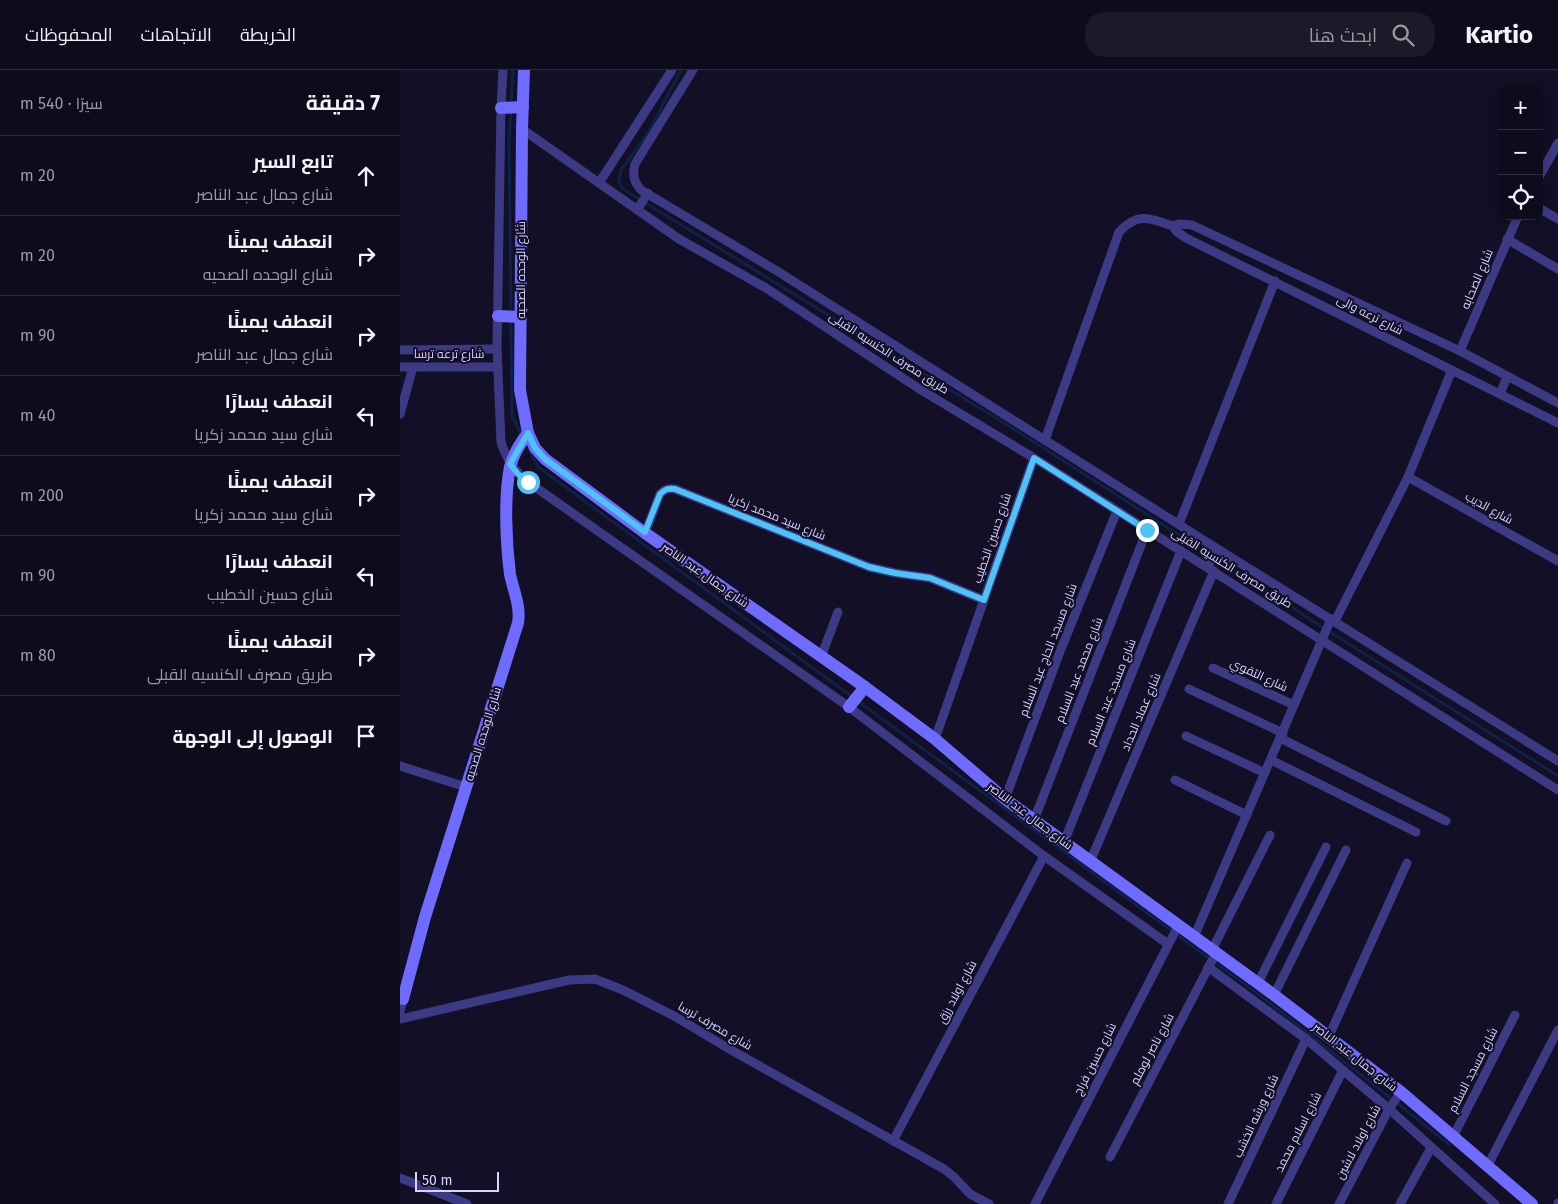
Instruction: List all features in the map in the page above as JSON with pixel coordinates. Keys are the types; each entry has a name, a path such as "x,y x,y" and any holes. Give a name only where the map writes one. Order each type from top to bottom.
{"street":[{"name":"شارع الوحده الصحيه","path":"503,70 512,108 522,129 510,317 497,349 501,442 505,454 513,459"},
{"name":"شارع الوحده الصحيه","path":"402,999 425,917 519,617 510,575 507,510 508,484 513,459 526,435 510,317 512,108 524,70"},
{"path":"599,182 672,70"},
{"path":"637,210 648,193 641,190 636,184 633,171 635,164 693,70"},
{"name":"طريق مصرف الكنسيه القبلى","path":"522,129 679,239 766,288 921,390 1034,458 1558,790"},
{"path":"1540,175 1558,143"},
{"name":"طريق مصرف الكنسيه القبلى","path":"648,193 777,271 1216,548 1558,760"},
{"path":"1543,210 1558,219"},
{"name":"شارع ترعه والى","path":"1045,440 1118,232 1127,223 1138,218 1150,218 1173,226 1179,224 1192,225 1460,351 1558,404"},
{"name":"شارع الصحابه","path":"1460,351 1516,220"},
{"name":"شارع ترعه والى","path":"1173,226 1176,231 1186,238 1558,423"},
{"path":"1507,239 1558,269"},
{"path":"1179,524 1275,281"},
{"name":"شارع ترعه ترسا","path":"400,350 497,349"},
{"name":"شارع ترعه ترسا","path":"400,367 498,367"},
{"path":"400,414 414,367"},
{"path":"1194,937 1323,640 1408,477 1452,370"},
{"path":"1500,394 1508,377"},
{"name":"شارع جمال عبد الناصر","path":"526,435 545,459 935,740 1006,799 1090,862 1174,933"},
{"name":"شارع حسين الخطيب","path":"935,740 1034,458"},
{"name":"شارع جمال عبد الناصر","path":"513,459 518,474 528,482 851,706 1044,856 1174,933 1194,937 1212,958 1343,1070 1453,1136 1532,1204"},
{"name":"شارع الديب","path":"1408,477 1558,561"},
{"name":"شارع سيد محمد زكريا","path":"645,532 660,494 664,490 675,489 869,567 930,578 984,600"},
{"name":"شارع مسجد الحاج عبد السلام","path":"1006,799 1061,649 1117,511"},
{"name":"شارع محمد عبد السلام","path":"1034,820 1147,530"},
{"name":"شارع عماد الحداد","path":"1090,862 1211,570 1216,548"},
{"name":"شارع مسجد عبد السلام","path":"1064,842 1181,551"},
{"path":"822,657 838,612"},
{"name":"شارع التقوي","path":"1213,668 1294,705"},
{"path":"851,706 863,689"},
{"path":"1188,690 1281,735 1446,821"},
{"path":"1186,736 1265,774"},
{"path":"1270,760 1416,832"},
{"path":"400,766 466,787"},
{"path":"1175,780 1247,815"},
{"name":"شارع ناصر لوملم","path":"1110,1157 1212,958 1270,835"},
{"path":"1258,983 1326,847"},
{"path":"1274,995 1346,850"},
{"name":"شارع اولاد رزق","path":"893,1141 1044,856"},
{"path":"1328,1036 1407,863"},
{"name":"شارع حسين فراج","path":"1035,1204 1174,933"},
{"name":"شارع جمال عبد الناصر","path":"1212,958 1258,983 1328,1036 1395,1100 1432,1148 1495,1204"},
{"name":"شارع مصرف ترسا","path":"400,1019 569,980 595,979 623,990 674,1016 944,1169 970,1194 989,1204"},
{"path":"400,1012 402,999"},
{"name":"شارع مسجد السلام","path":"1453,1136 1515,1015"},
{"path":"1488,1166 1558,1030"},
{"name":"شارع ورشه الخشب","path":"1228,1204 1306,1039"},
{"name":"شارع اسلام محمد","path":"1276,1204 1343,1070"},
{"name":"شارع اولاد لاشين","path":"1339,1204 1395,1100"},
{"path":"1400,1204 1432,1148"},
{"path":"400,1178 467,1204"}],"waterway":[{"path":"511,104 513,70"},
{"path":"681,70 648,133 621,170 619,182 626,191 1017,431 1558,776"},
{"path":"511,111 509,137 511,314"},
{"path":"511,320 512,416 521,434"},
{"path":"529,449 538,467 854,698"},
{"path":"859,702 1266,1000 1450,1145"}],"route":[{"path":"528,482 510,464 528,433 535,448 545,459 645,532 660,494 664,490 675,489 869,567 895,573 920,575 941,581 984,600 1034,458 1147,530"}]}
